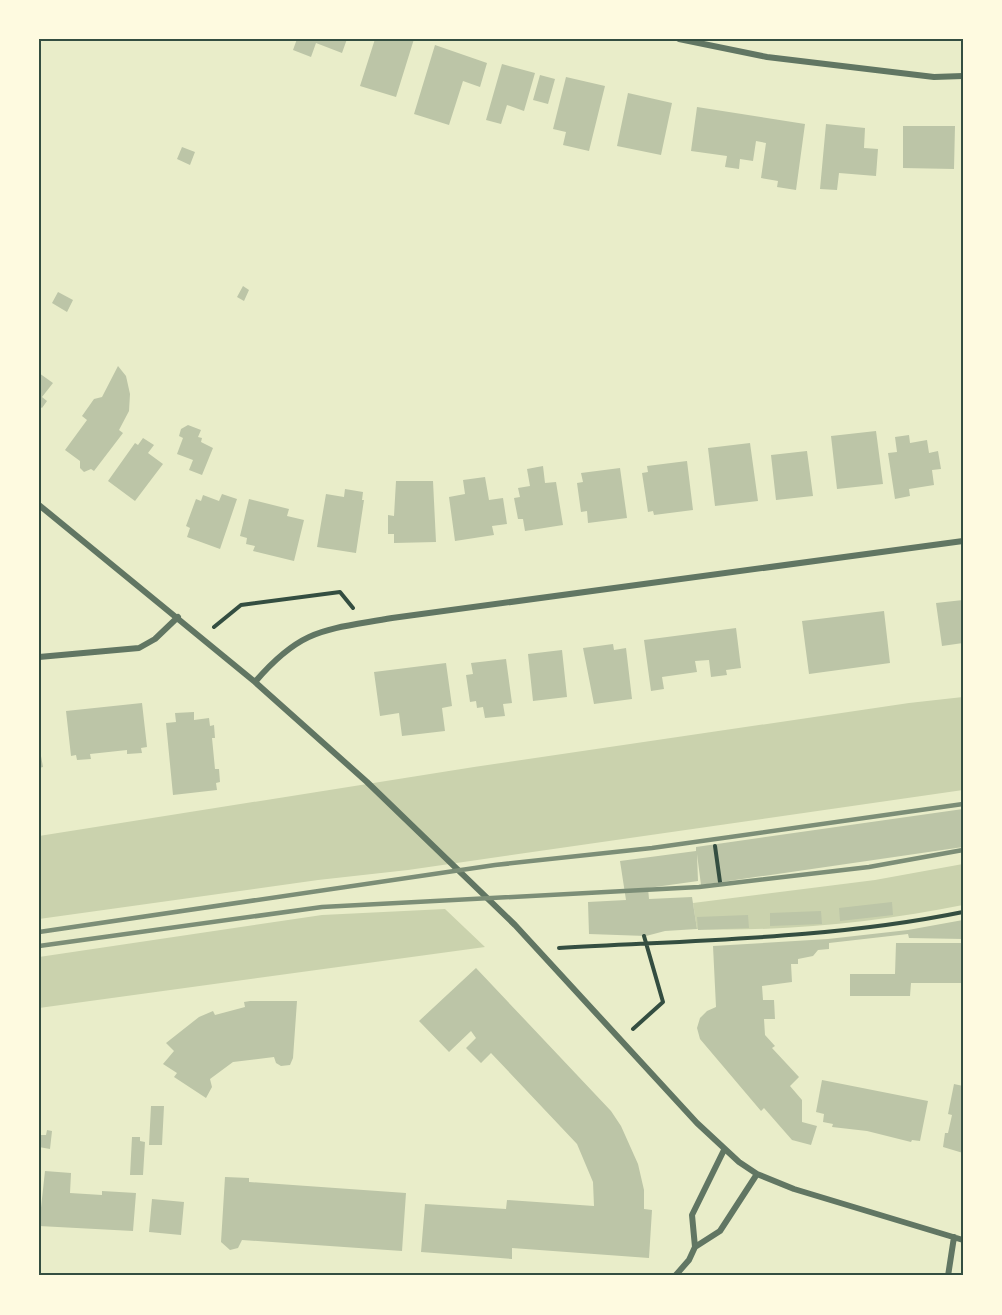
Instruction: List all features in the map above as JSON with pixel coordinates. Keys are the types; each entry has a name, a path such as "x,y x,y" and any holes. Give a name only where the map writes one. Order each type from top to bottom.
{"street":[{"path":"679,39 767,57 934,77 963,76"},
{"path":"39,505 202,637 367,782 515,925 724,1150 757,1174 794,1189 963,1240"},
{"path":"255,682 277,657 308,635 366,622 963,541"},
{"path":"39,657 138,648 155,639 178,617"},
{"path":"675,1276 689,1260 695,1247 692,1215 724,1150"},
{"path":"695,1247 720,1231 757,1174"},
{"path":"948,1276 954,1237"}],"path":[{"path":"202,637 241,605 340,592 366,622"},
{"path":"715,846 720,882"},
{"path":"538,950 907,923 963,912"},
{"path":"633,1029 663,1002 644,936"}],"green space":[{"path":"963,697 963,790 408,870 318,880 39,919 39,836 474,767"},
{"path":"963,864 963,905 865,921 763,929 697,929 693,903 875,880"},
{"path":"445,909 485,947 39,1008 39,957 322,915"}],"building":[{"path":"297,39 347,39 342,53 316,43 311,57 293,50"},
{"path":"375,39 414,39 396,97 360,86"},
{"path":"435,45 487,63 480,87 463,81 449,125 414,114"},
{"path":"502,64 535,73 524,111 507,105 501,124 486,120"},
{"path":"540,75 555,79 548,104 533,100"},
{"path":"566,77 605,86 589,151 563,145 566,132 553,129"},
{"path":"628,93 672,103 661,155 617,146"},
{"path":"697,107 805,124 796,190 777,187 778,181 761,178 766,143 756,141 753,161 740,159 739,169 725,167 727,156 691,151"},
{"path":"826,124 865,128 864,148 878,149 876,176 839,173 837,190 820,189"},
{"path":"903,126 955,126 954,169 903,168"},
{"path":"182,147 195,152 190,165 177,159"},
{"path":"243,286 249,290 244,301 237,297"},
{"path":"58,292 73,300 67,312 52,303"},
{"path":"118,366 126,376 130,394 129,411 119,430 123,433 94,471 91,469 84,472 80,468 80,461 65,450 87,420 82,416 94,399 102,397"},
{"path":"39,373 53,383 42,397 47,401 42,408 39,406"},
{"path":"188,425 201,430 198,437 202,438 201,442 213,448 202,475 189,470 193,460 177,454 183,438 179,436 181,429"},
{"path":"876,431 883,484 837,489 831,436"},
{"path":"909,435 910,443 927,440 929,453 938,451 941,469 932,470 934,485 909,489 910,496 895,499 888,453 897,452 895,437"},
{"path":"143,438 154,445 148,453 163,464 135,501 108,481 135,443 138,445"},
{"path":"750,443 758,501 715,506 708,448"},
{"path":"807,451 813,496 776,500 771,455"},
{"path":"687,461 693,510 654,515 653,511 648,512 642,473 648,472 647,466"},
{"path":"543,466 545,483 556,482 563,525 525,531 523,519 518,519 514,498 520,497 518,488 530,486 527,469"},
{"path":"620,468 627,518 588,523 587,511 581,512 577,483 583,482 581,473"},
{"path":"485,477 489,500 503,498 507,524 492,526 494,535 455,541 449,497 465,494 463,480"},
{"path":"396,481 433,481 436,542 394,543 394,534 388,534 388,515 394,516"},
{"path":"345,489 363,492 362,500 364,500 356,553 317,547 326,494 344,497"},
{"path":"222,494 237,499 220,549 187,537 190,528 186,526 196,499 201,501 203,495 219,501"},
{"path":"249,499 289,509 287,516 304,520 294,561 253,551 255,546 246,544 247,538 240,536"},
{"path":"963,600 963,643 942,646 936,603"},
{"path":"884,611 890,663 809,674 802,621"},
{"path":"736,628 741,668 726,670 727,675 711,677 709,660 695,661 697,672 662,677 664,689 651,691 644,640"},
{"path":"613,644 614,650 626,648 632,699 594,704 583,648"},
{"path":"562,650 567,697 533,701 528,654"},
{"path":"506,659 512,703 503,704 505,716 485,718 483,707 477,708 476,701 470,702 466,675 473,674 471,663"},
{"path":"446,663 452,706 442,708 445,731 402,736 399,713 380,716 374,672"},
{"path":"142,703 147,747 141,748 142,753 127,754 127,750 90,754 91,759 77,760 76,755 71,756 66,711"},
{"path":"194,712 194,720 209,718 210,726 214,725 215,738 212,738 215,769 219,769 220,782 216,783 217,790 173,795 166,723 176,722 175,713"},
{"path":"39,745 43,767 39,768"},
{"path":"963,809 963,847 701,885 697,854 698,881 648,888 649,899 692,897 697,929 665,931 646,936 589,934 588,902 626,900 620,861 696,851 696,847"},
{"path":"892,902 893,915 840,921 839,908"},
{"path":"821,911 822,924 770,926 770,913"},
{"path":"748,915 749,928 698,930 697,917"},
{"path":"963,920 963,939 909,938 908,934 829,943 829,949 818,950 813,956 798,959 798,964 791,964 792,982 762,986 763,1000 774,1000 775,1019 764,1019 765,1035 775,1046 772,1048 799,1077 790,1086 802,1100 802,1122 817,1126 811,1145 792,1140 764,1108 761,1111 700,1039 697,1028 700,1018 707,1011 716,1007 713,946 828,939 908,930"},
{"path":"896,943 963,943 963,983 911,983 910,996 850,996 850,974 895,974"},
{"path":"476,968 611,1111 621,1126 638,1164 644,1190 644,1209 652,1210 649,1258 512,1248 512,1259 421,1252 425,1204 506,1209 507,1200 594,1206 593,1182 577,1144 491,1053 481,1063 466,1048 476,1038 471,1031 449,1052 419,1021"},
{"path":"297,1001 293,1058 290,1065 281,1066 276,1063 274,1057 233,1062 210,1079 212,1087 206,1098 174,1077 177,1073 163,1064 174,1051 166,1043 199,1017 213,1011 215,1015 245,1007 244,1002"},
{"path":"822,1080 928,1101 920,1141 912,1140 911,1142 867,1131 832,1127 833,1124 823,1122 824,1114 816,1112"},
{"path":"954,1084 963,1086 963,1153 943,1147 945,1133 948,1133 952,1115 948,1114"},
{"path":"151,1106 164,1106 162,1145 149,1145"},
{"path":"47,1130 52,1131 50,1149 39,1147 41,1135 46,1135"},
{"path":"132,1137 140,1137 140,1141 145,1142 143,1175 130,1175"},
{"path":"45,1171 71,1173 70,1193 102,1195 102,1191 136,1193 133,1231 39,1226"},
{"path":"225,1177 249,1178 249,1182 406,1193 402,1251 242,1240 238,1248 230,1250 221,1242"},
{"path":"152,1199 184,1202 181,1235 149,1232"}],"railway":[{"path":"39,932 495,865 652,848 963,804"},
{"path":"39,946 322,907 699,887 869,867 963,850"}]}
